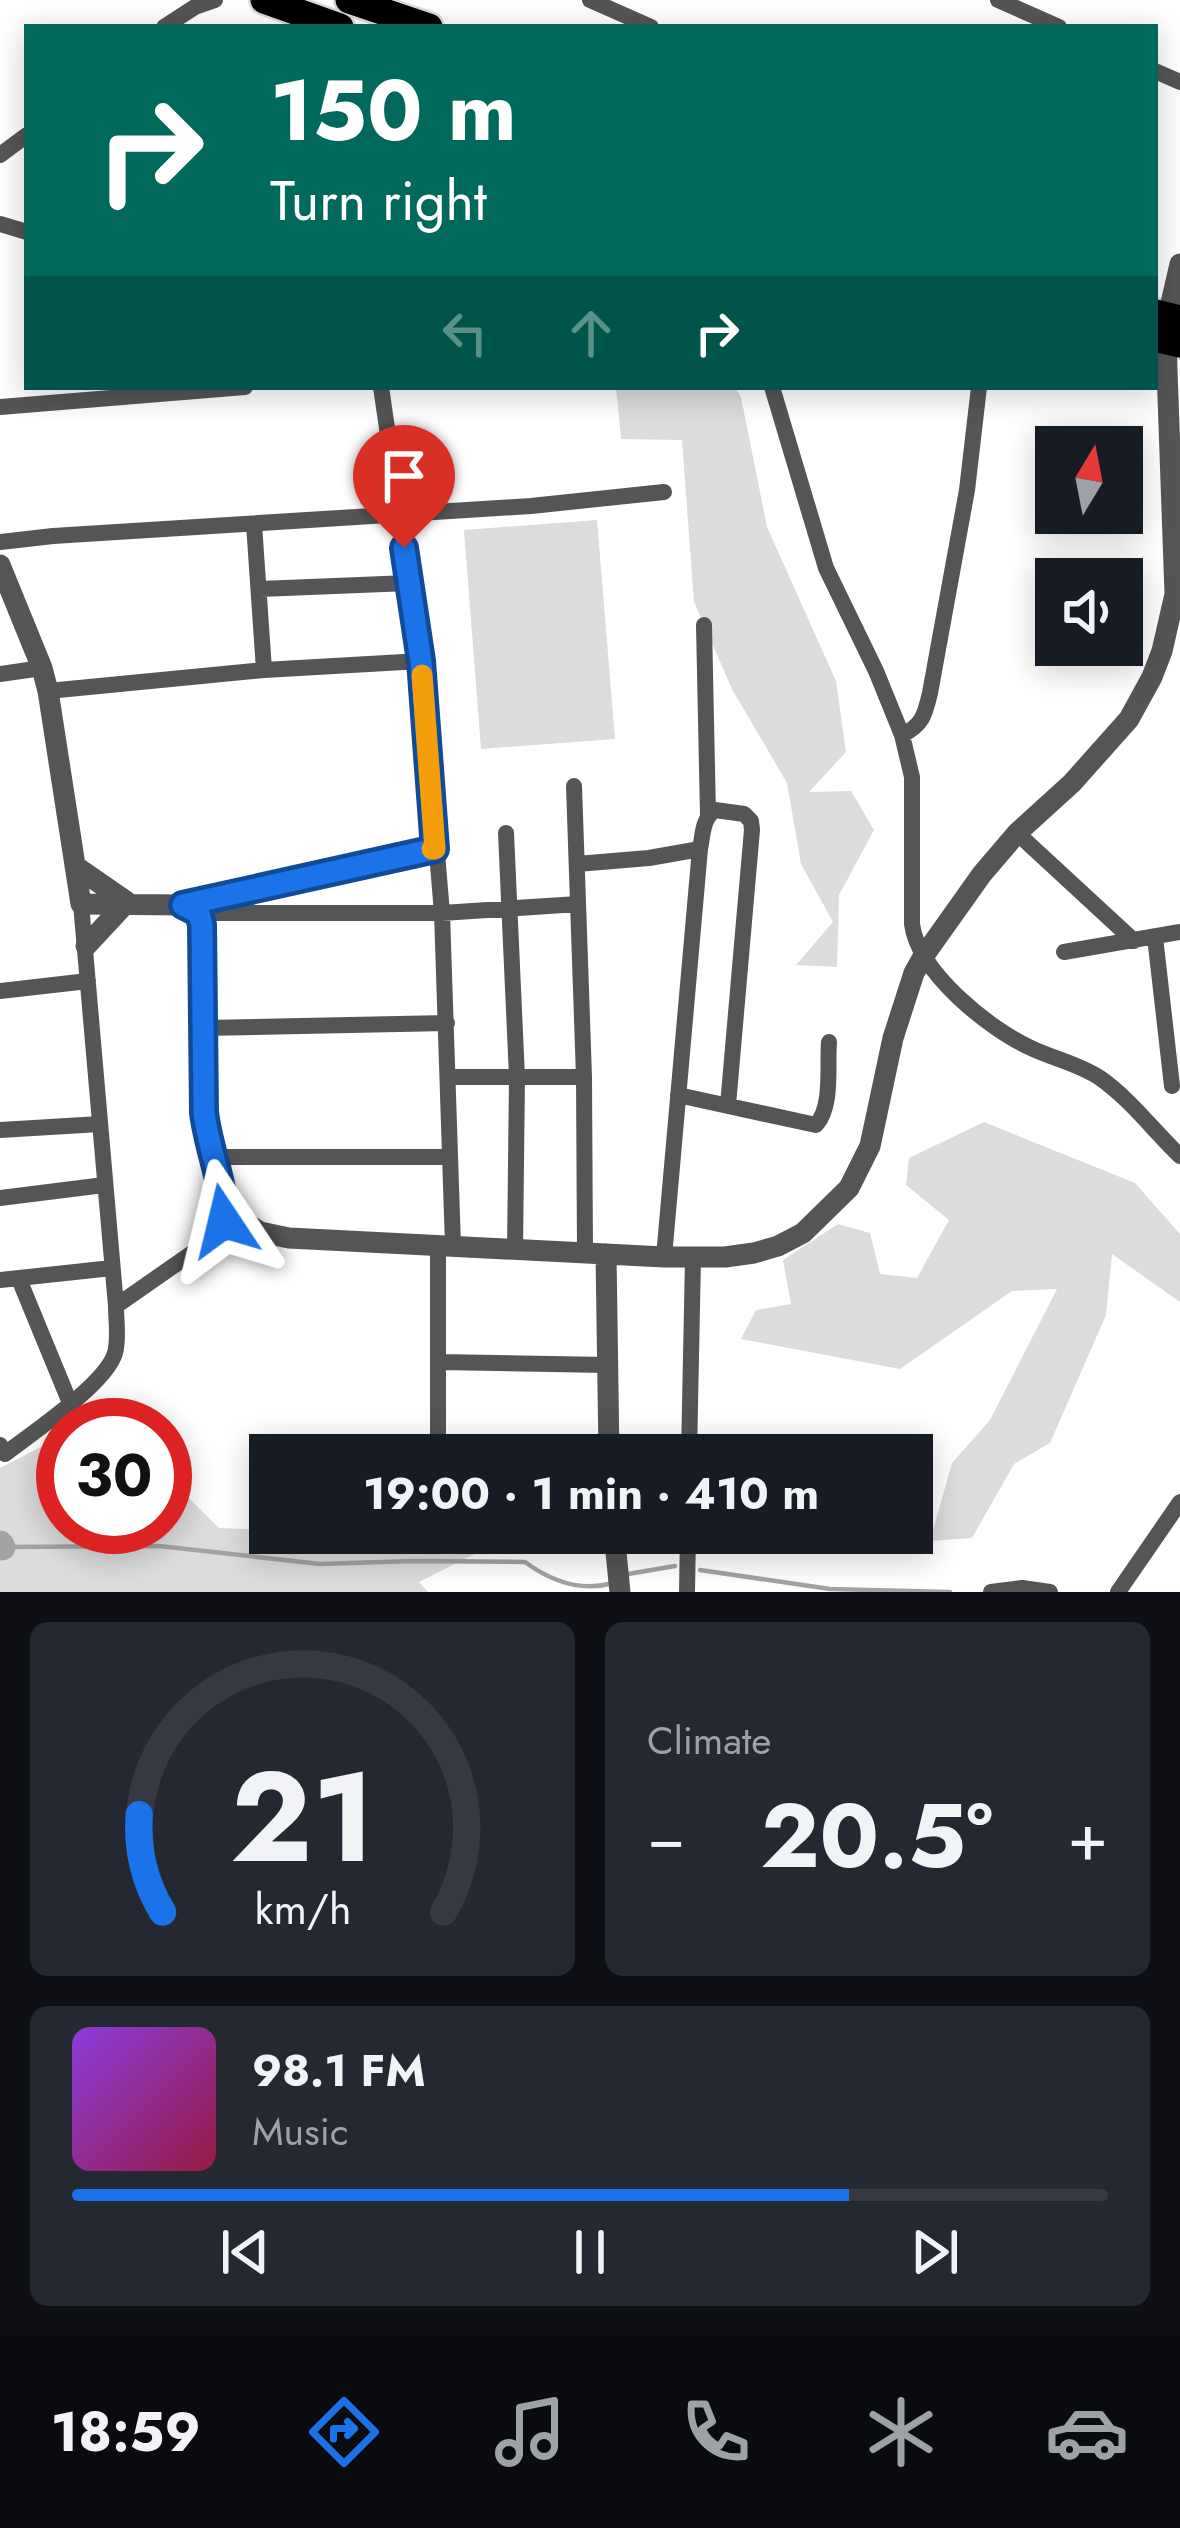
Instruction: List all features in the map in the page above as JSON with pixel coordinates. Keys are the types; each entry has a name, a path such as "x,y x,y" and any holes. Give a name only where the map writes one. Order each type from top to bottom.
{"main road":[{"path":"264,0 332,24"},
{"path":"349,0 420,24"}],"street":[{"path":"169,24 214,0"},
{"path":"590,0 644,24"},
{"path":"998,0 1026,13"},
{"path":"225,1208 272,1236 693,1258 778,1246 803,1233 849,1188 870,1147 893,1038 923,957 1016,833 1072,783 1129,718 1153,677 1178,594 1167,328 1180,264"},
{"path":"0,407 208,390"},
{"path":"381,390 421,661 442,913 450,1157 438,1434"},
{"path":"773,390 826,568 902,735 912,778 912,924 923,957 986,1022 1106,1082 1180,1156"},
{"path":"902,735 924,719 930,693 968,490 979,390"},
{"path":"0,542 531,506 664,492"},
{"path":"254,524 264,670"},
{"path":"0,566 48,691 86,946 116,1306 114,1357 76,1398"},
{"path":"260,589 409,583"},
{"path":"664,1257 700,849 708,815 704,626"},
{"path":"48,691 264,670 421,661"},
{"path":"0,674 42,668"},
{"path":"574,786 584,1077 609,1434"},
{"path":"708,815 715,810 744,814 752,830 728,1105"},
{"path":"506,833 517,1077 515,1250"},
{"path":"1016,833 1134,941"},
{"path":"191,909 435,849"},
{"path":"577,864 700,849"},
{"path":"76,866 128,902"},
{"path":"86,946 128,902"},
{"path":"81,904 442,913 578,904"},
{"path":"116,1306 214,1237 221,1229 225,1208 204,1112 202,925 191,909"},
{"path":"1064,952 1180,932"},
{"path":"1155,937 1172,1086"},
{"path":"0,991 88,981"},
{"path":"202,1028 447,1023"},
{"path":"678,1095 817,1125 824,1114 829,1042"},
{"path":"449,1077 584,1077"},
{"path":"0,1130 100,1124"},
{"path":"212,1157 450,1157"},
{"path":"0,1198 104,1186"},
{"path":"689,1434 693,1258"},
{"path":"68,1398 10,1280 112,1268"},
{"path":"439,1362 607,1365"},
{"path":"2,1449 36,1426"},
{"path":"1118,1592 1180,1502"},
{"path":"616,1554 620,1592"},
{"path":"687,1592 688,1554"},
{"path":"1003,1591 1038,1588 1050,1592"}],"shaded area":[{"path":"616,390 737,390 741,397 767,527 836,681 846,752 809,792 851,791 874,830 839,895 837,967 796,965 833,922 801,864 787,783 732,689 694,602 682,440 621,439"},
{"path":"597,520 615,739 481,749 464,530"},
{"path":"984,1122 1135,1183 1180,1234 1180,1302 1112,1254 1106,1315 1050,1443 1014,1464 972,1538 933,1541 952,1463 990,1420 1057,1289 1012,1291 900,1369 741,1339 756,1310 791,1304 783,1260 838,1224 870,1233 880,1274 917,1278 949,1220 906,1185 909,1158"},
{"path":"36,1449 36,1554 192,1554 192,1501 219,1528 249,1529 249,1554 474,1554 419,1582 428,1592 0,1592 0,1468"}],"waterway":[{"path":"2,1547 159,1546 320,1564 525,1562 567,1583 613,1583"},
{"path":"628,1574 675,1566"},
{"path":"700,1570 830,1589 950,1592"}],"slow traffic":[{"path":"422,675 432,849"}],"route":[{"path":"224,1221 204,1112 202,925 199,913 183,905 435,849 421,661 404,548"}]}
